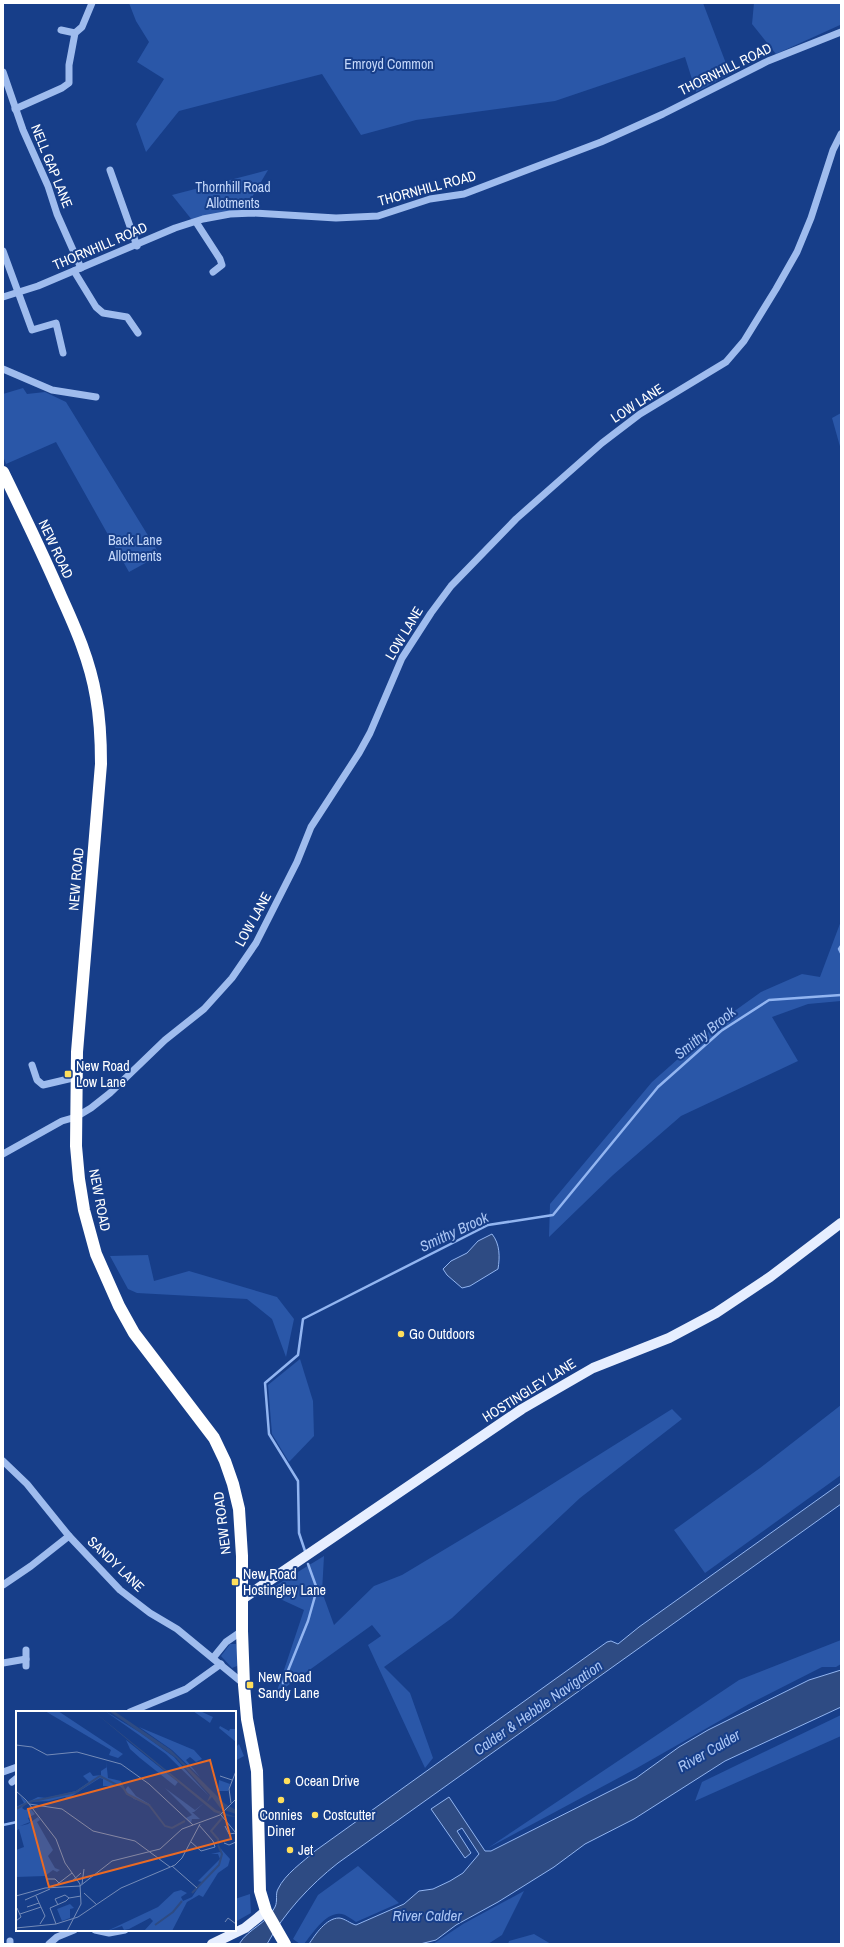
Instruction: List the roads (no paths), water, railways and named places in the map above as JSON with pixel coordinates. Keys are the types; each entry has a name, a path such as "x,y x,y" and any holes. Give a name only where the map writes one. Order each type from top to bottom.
{"highway":[{"name":"NEW ROAD","path":"3,472 34,535 77,631 88,663 96,697 100,724 101,764 81,991 77,1077 76,1146 84,1210 96,1254 105,1276 134,1333 214,1438 225,1461 233,1484 239,1517 242,1556 241,1600 244,1685 247,1719 257,1772 260,1891 266,1911 282,1940"}],"main road":[{"name":"HOSTINGLEY LANE","path":"241,1600 522,1409 593,1368 669,1338 716,1313 770,1276 841,1223"},
{"path":"212,1944 245,1928 266,1911"}],"street":[{"path":"15,109 62,88 69,83 69,65 75,33 82,27 92,3"},
{"path":"61,30 75,33"},
{"name":"THORNHILL ROAD","path":"3,297 38,286 137,246 175,228 230,214 254,213 336,218 378,216 430,199 464,194 601,142 703,95 768,61 841,32"},
{"name":"NELL GAP LANE","path":"3,72 15,109 77,270 96,308 103,313 128,317 138,333"},
{"name":"LOW LANE","path":"3,1154 62,1121 76,1117 91,1108 110,1093 165,1040 204,1009 232,978 256,943 297,862 311,827 359,753 370,733 402,658 431,613 451,586 516,519 602,443 640,414 726,362 744,341 797,252 811,218 833,150 841,134"},
{"path":"110,170 137,246"},
{"path":"196,222 220,259 222,265 214,272"},
{"path":"3,251 32,330 56,323 63,353"},
{"path":"3,369 52,390 96,397"},
{"path":"32,1065 37,1080 43,1085 77,1077"},
{"name":"SANDY LANE","path":"3,1461 27,1484 69,1536 120,1590 150,1613 177,1630 244,1685"},
{"path":"3,1585 31,1566 69,1536"},
{"path":"213,1658 226,1642 242,1631"},
{"path":"3,1663 26,1663 26,1650"},
{"path":"132,1711 186,1689 220,1664"},
{"path":"3,1772 16,1767"},
{"path":"49,1944 57,1936 71,1931"},
{"path":"100,1931 109,1933 120,1931"}],"water":[{"path":"492,1234 497,1242 499,1251 498,1269 470,1286 462,1288 447,1275 443,1269 451,1261 467,1253 478,1241"},
{"name":"Calder & Hebble Navigation","path":"841,1483 841,1504 338,1863 298,1900 281,1921 267,1944 239,1944 243,1938 263,1922 271,1913 276,1905 277,1891 285,1878 315,1851 607,1642 611,1641 618,1644 639,1627"},
{"name":"River Calder","path":"841,1670 841,1707 725,1761 634,1819 585,1844 554,1867 498,1902 456,1925 436,1940 420,1944 309,1944 325,1924 334,1919 341,1918 356,1925 404,1904 419,1891 433,1889 463,1873 479,1854 462,1828 457,1831 471,1853 465,1858 431,1809 449,1797 485,1851 491,1851 636,1778 679,1747 708,1730 809,1680"}],"waterway":[{"name":"Smithy Brook","path":"841,946 839,949 841,953"},
{"name":"Smithy Brook","path":"305,1551 299,1533 298,1481 269,1434 265,1383 298,1355 303,1319 488,1225 553,1215 658,1087 721,1031 769,1000 841,995"},
{"name":"Smithy Brook","path":"283,1683 308,1621 317,1589 308,1564"},
{"path":"3,1825 16,1822"}],"place":[{"name":"New Road Low Lane","path":"68,1074"},
{"name":"Go Outdoors","path":"401,1334"},
{"name":"New Road Hostingley Lane","path":"235,1582"},
{"name":"New Road Sandy Lane","path":"250,1685"},
{"name":"Ocean Drive","path":"287,1781"},
{"name":"Connies Diner","path":"281,1800"},
{"name":"Costcutter","path":"315,1815"},
{"name":"Jet","path":"290,1850"}],"park label":[{"name":"Emroyd Common","path":"389,64"},
{"name":"Thornhill Road Allotments","path":"233,196"},
{"name":"Back Lane Allotments","path":"135,548"}]}
